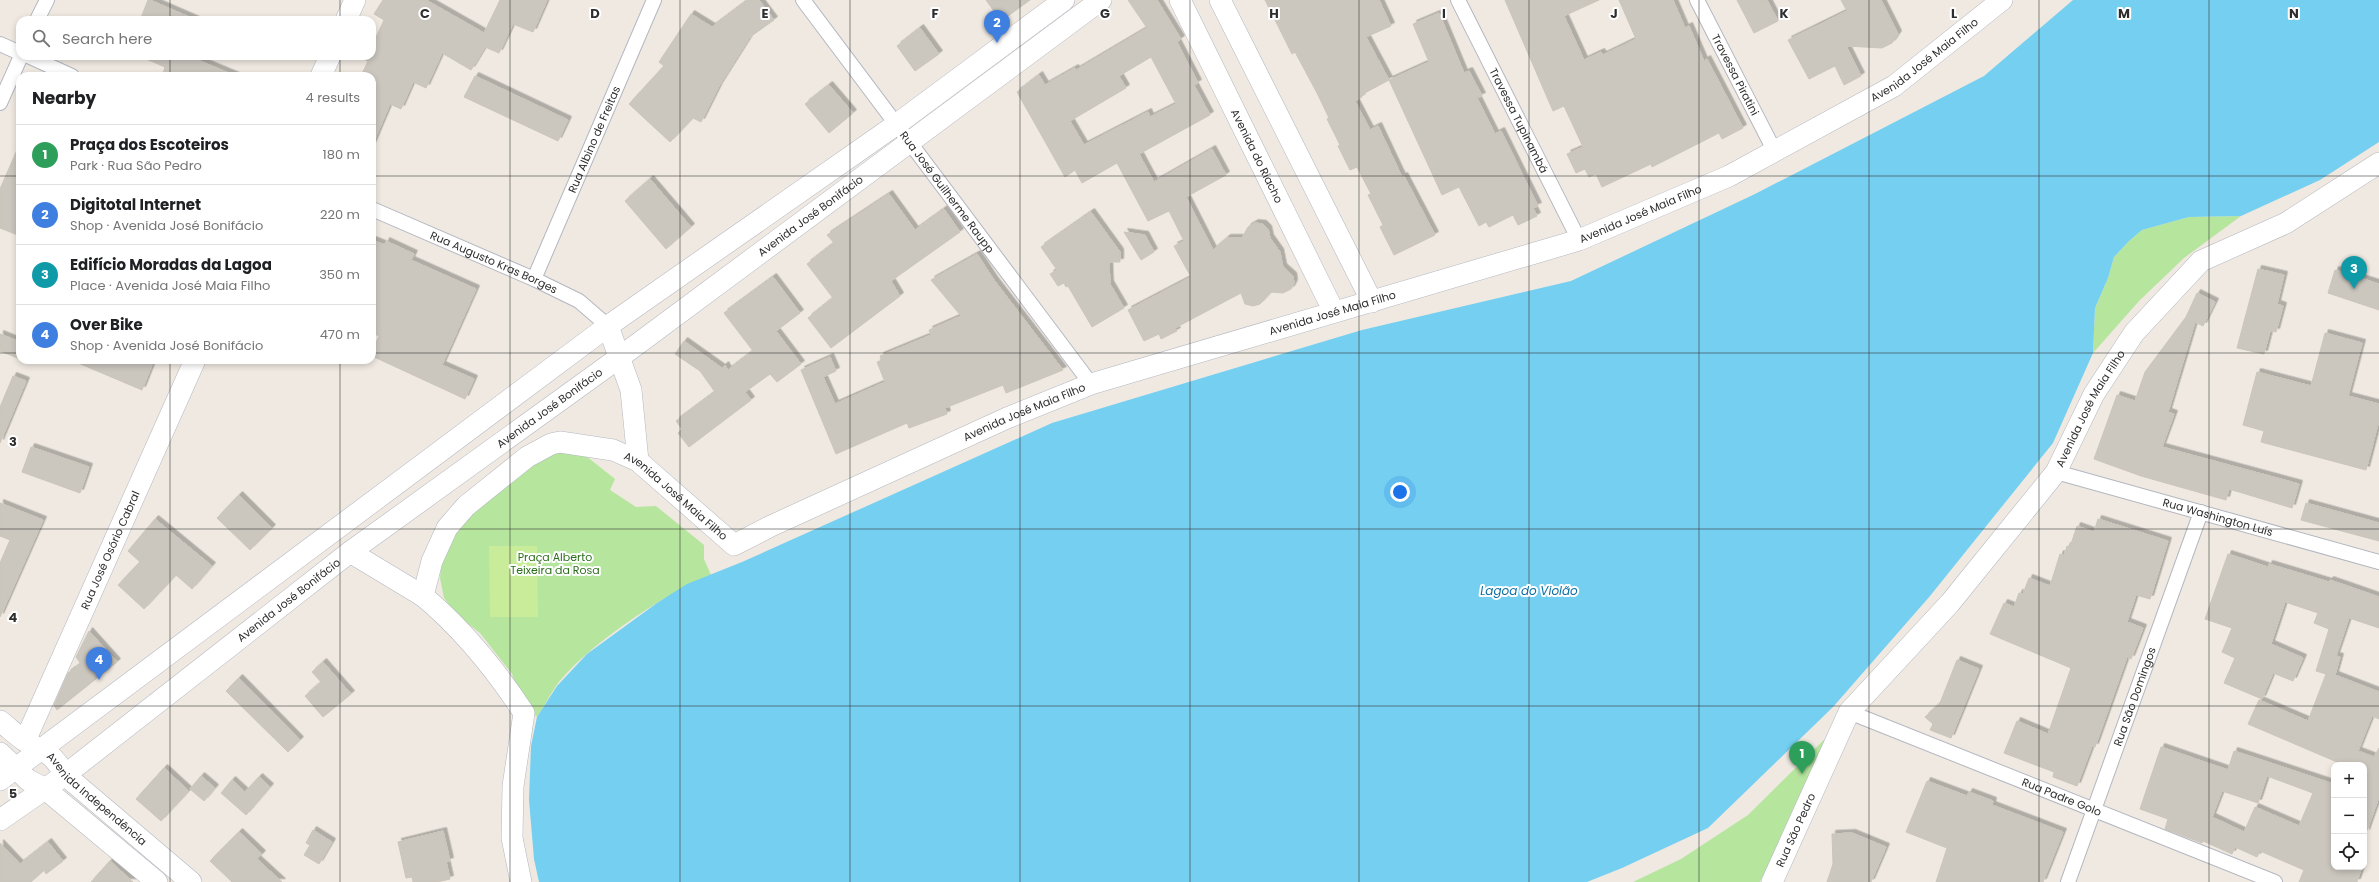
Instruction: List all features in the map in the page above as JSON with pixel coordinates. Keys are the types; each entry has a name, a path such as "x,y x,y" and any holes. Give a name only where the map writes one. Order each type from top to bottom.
{"street":[{"path":"39,16 47,0"},
{"path":"348,16 355,0"},
{"name":"Rua Albino de Freitas","path":"534,279 654,0"},
{"name":"Rua José Guilherme Raupp","path":"803,0 898,124 1091,384"},
{"path":"0,780 17,768 33,744 365,507 608,326 898,124 1064,0"},
{"name":"Avenida José Bonifácio","path":"0,820 64,775 350,552 620,356 1101,0"},
{"name":"Avenida do Riacho","path":"1180,0 1334,312"},
{"path":"1220,0 1372,302"},
{"name":"Travessa Tupinambá","path":"1458,0 1579,240"},
{"name":"Travessa Piratini","path":"1697,0 1774,150"},
{"name":"Avenida José Maia Filho","path":"423,596 432,561 446,528 466,506 527,457 551,444 560,442 613,450 638,461 734,546 771,526 1007,418 1091,384 1579,240 1729,176 1774,150 1894,86 2002,0"},
{"path":"0,44 16,51"},
{"path":"0,103 19,60"},
{"path":"37,60 63,72"},
{"path":"323,72 328,60"},
{"name":"Avenida José Maia Filho","path":"1849,712 1950,603 2056,472 2094,394 2134,333 2201,261 2286,222 2379,163"},
{"name":"Rua Augusto Kras Borges","path":"376,211 534,279 579,301 608,326"},
{"path":"608,326 631,390 638,461"},
{"name":"Rua José Osório Cabral","path":"33,744 193,364"},
{"name":"Rua Washington Luís","path":"2056,472 2379,562"},
{"path":"365,507 383,528"},
{"name":"Rua São Domingos","path":"2068,882 2201,512"},
{"path":"350,552 423,596 475,645 524,713 513,786 512,838 520,882"},
{"name":"Rua Padre Golo","path":"1849,712 2275,882"},
{"name":"Rua São Pedro","path":"1772,882 1849,712"},
{"name":"Avenida Independência","path":"0,720 56,759 64,775 191,882"},
{"name":"Avenida Independência","path":"0,753 28,780 44,788 157,882"}],"green space":[{"path":"2241,216 2184,258 2139,301 2093,353 2095,308 2108,278 2114,257 2129,241 2142,230 2189,217"},
{"name":"Praça Alberto Teixeira da Rosa","path":"557,449 586,456 615,479 610,490 636,507 656,506 704,545 704,559 711,575 671,594 606,638 569,671 556,686 537,717 521,701 512,674 480,633 457,615 444,598 440,578 441,565 451,530 541,455"},
{"path":"489,546 537,546 538,617 490,617"},
{"path":"1838,726 1760,882 1633,882 1681,859 1748,815"}],"water":[{"name":"Lagoa do Violão","path":"2073,0 2379,0 2379,142 2320,180 2241,216 2189,217 2142,230 2129,241 2114,257 2108,278 2095,308 2093,353 2053,443 1930,596 1833,707 1708,828 1622,868 1587,882 539,882 534,859 529,800 531,746 537,717 557,686 587,654 657,603 687,584 742,562 1052,423 1362,330 1571,281 1755,194 1984,76"}],"building":[{"path":"148,0 150,0 187,16 142,16"},
{"path":"383,0 426,0 484,33 500,0 547,0 533,32 513,24 499,53 485,47 471,70 442,53 426,88 413,82 401,109 390,104 376,137 376,72 363,72 368,61 365,60 376,60 376,37 384,20 374,14"},
{"path":"748,0 759,0 774,20 750,37 719,86 701,122 693,118 670,142 629,104 664,66 659,62 691,14 712,27"},
{"path":"986,0 1030,0 1001,21"},
{"path":"1128,0 1157,0 1181,39 1177,42 1198,83 1194,85 1210,115 1139,154 1154,182 1212,149 1226,175 1186,197 1213,250 1227,238 1242,238 1248,227 1255,223 1263,224 1268,229 1270,238 1280,252 1283,267 1293,276 1294,283 1291,289 1283,293 1271,292 1260,304 1253,306 1245,304 1241,293 1175,328 1177,331 1161,339 1159,334 1144,341 1128,310 1191,277 1174,246 1184,241 1169,211 1148,221 1117,163 1082,183 1075,170 1065,177 1017,92 1039,75 1045,85 1075,68 1076,70 1147,28","holes":["1151,57 1176,104 1150,117 1148,112 1084,145 1070,121 1126,88 1119,76"]},
{"path":"1265,0 1379,0 1391,26 1366,37 1389,80 1361,95 1362,97 1355,101 1370,130 1378,126 1402,177 1404,176 1435,235 1394,255 1380,227 1383,225 1368,195 1371,194 1357,167 1350,170 1338,146 1340,145 1327,119 1329,118 1317,93 1295,52 1292,54"},
{"path":"1505,0 1599,0 1564,16 1584,60 1601,52 1603,55 1636,39 1619,0 1673,0 1685,28 1689,26 1704,61 1707,59 1743,128 1722,139 1719,133 1652,167 1651,164 1602,187 1596,174 1589,177 1585,169 1576,173 1567,154 1583,147 1564,106 1553,111"},
{"path":"1737,0 1767,0 1778,21 1754,33"},
{"path":"1841,0 1881,0 1898,34 1892,43 1882,48 1846,46 1861,76 1844,85 1835,66 1809,79 1788,40 1847,11"},
{"path":"1439,13 1464,73 1469,71 1482,96 1477,98 1495,134 1501,131 1538,206 1533,208 1537,216 1518,225 1513,215 1489,227 1486,222 1479,226 1459,187 1442,195 1389,80 1429,62 1413,24"},
{"path":"920,28 939,54 915,71 897,46"},
{"path":"148,60 198,60 226,72 163,72 165,67"},
{"path":"475,76 568,120 558,141 464,97"},
{"path":"829,85 853,113 829,133 805,104"},
{"path":"16,152 16,234 0,228 0,189"},
{"path":"650,179 691,227 666,249 625,201"},
{"path":"889,194 915,230 944,209 960,232 891,281 900,296 831,348 808,318 833,298 807,264 834,243 827,235"},
{"path":"1091,212 1120,252 1120,262 1109,262 1110,284 1124,308 1092,327 1068,286 1066,287 1064,283 1058,286 1050,274 1057,270 1041,247"},
{"path":"1124,232 1145,235 1154,252 1141,260"},
{"path":"386,241 414,254 411,260 476,289 442,365 474,379 465,399 376,358 376,342 379,336 376,335 376,242 385,245"},
{"path":"977,254 994,280 1063,370 1006,393 1003,385 945,408 947,414 909,428 907,423 836,454 801,370 830,357 836,371 823,377 835,404 885,382 877,362 882,360 880,356 931,335 929,330 961,316 931,280"},
{"path":"2258,269 2284,275 2277,304 2283,306 2276,332 2270,331 2264,354 2237,348"},
{"path":"2335,270 2379,284 2379,310 2328,293"},
{"path":"773,277 800,313 776,331 801,364 777,382 770,374 745,392 751,400 689,447 678,433 682,429 676,421 715,392 700,371 675,354 684,341 722,368 725,365 728,370 753,351 724,313"},
{"path":"2197,293 2215,302 2203,326 2195,322 2168,412 2174,414 2162,447 2299,484 2292,508 2229,489 2226,500 2141,476 2094,459 2117,395 2135,401 2145,372 2186,317"},
{"path":"2325,333 2362,343 2348,396 2379,404 2379,420 2366,470 2261,442 2264,431 2243,425 2257,372 2311,386"},
{"path":"0,334 16,340 16,357 0,351"},
{"path":"80,364 152,364 142,390"},
{"path":"13,376 26,381 0,443 0,407"},
{"path":"31,447 89,467 80,493 22,472"},
{"path":"239,495 272,528 250,550 217,518"},
{"path":"0,503 43,520 0,617 0,563 10,540 0,536"},
{"path":"2306,503 2379,523 2379,541 2301,520"},
{"path":"155,519 212,566 192,589 176,575 144,609 118,585 140,562 128,551"},
{"path":"2098,519 2168,541 2150,599 2136,595 2127,622 2143,628 2131,659 2127,657 2095,747 2092,746 2077,786 2053,777 2054,772 2004,753 2017,721 2048,734 2071,668 1990,634 2004,603 2014,607 2019,593 2023,594 2029,578 2050,586 2060,554 2064,556 2067,546 2070,547 2077,526 2094,532"},
{"path":"2228,554 2268,567 2269,564 2329,582 2330,580 2379,597 2379,628 2349,618 2336,656 2340,657 2335,675 2379,692 2379,719 2372,716 2358,751 2374,757 2379,748 2379,797 2367,830 2367,762 2337,762 2248,724 2259,700 2308,721 2326,674 2316,671 2329,629 2314,623 2318,613 2285,602 2271,644 2303,658 2293,681 2273,673 2262,699 2224,683 2235,658 2222,652 2232,628 2205,619"},
{"path":"89,631 117,662 57,710 54,705 68,673 81,664 76,657"},
{"path":"1957,660 1979,669 1951,738 1930,730 1933,724 1925,717 1940,703"},
{"path":"323,662 351,694 323,717 305,696 321,682 312,672"},
{"path":"239,678 300,740 288,752 226,691"},
{"path":"2161,747 2228,770 2234,751 2331,783 2331,870 2361,870 2357,882 2299,882 2304,870 2260,851 2257,857 2235,847 2232,854 2203,841 2202,843 2165,829 2168,819 2140,809","holes":["2267,776 2313,793 2299,826 2255,807 2244,832 2212,817 2222,791 2258,803"]},
{"path":"164,768 189,791 161,821 136,799"},
{"path":"201,776 215,788 204,801 190,789"},
{"path":"259,777 270,787 246,815 221,793 232,780 245,792"},
{"path":"1927,781 1967,796 1969,792 1993,801 1992,805 2063,832 2043,882 1936,882 1947,848 1906,832"},
{"path":"313,830 332,842 319,864 304,855 310,845 306,843"},
{"path":"443,831 450,861 446,862 450,879 437,882 413,882 412,877 406,878 398,842"},
{"path":"239,832 262,854 257,859 282,882 232,882 210,861"},
{"path":"1852,833 1886,847 1871,882 1827,882 1833,864 1832,834"},
{"path":"48,842 63,861 46,874 44,870 31,882 0,882 0,843 20,864"},
{"path":"110,861 133,882 91,882"}],"place":[{"name":"Digitotal Internet","path":"997,43"},
{"name":"Edifício Moradas da Lagoa","path":"2354,289"},
{"name":"Over Bike","path":"99,680"},
{"name":"Praça dos Escoteiros","path":"1802,774"}]}
